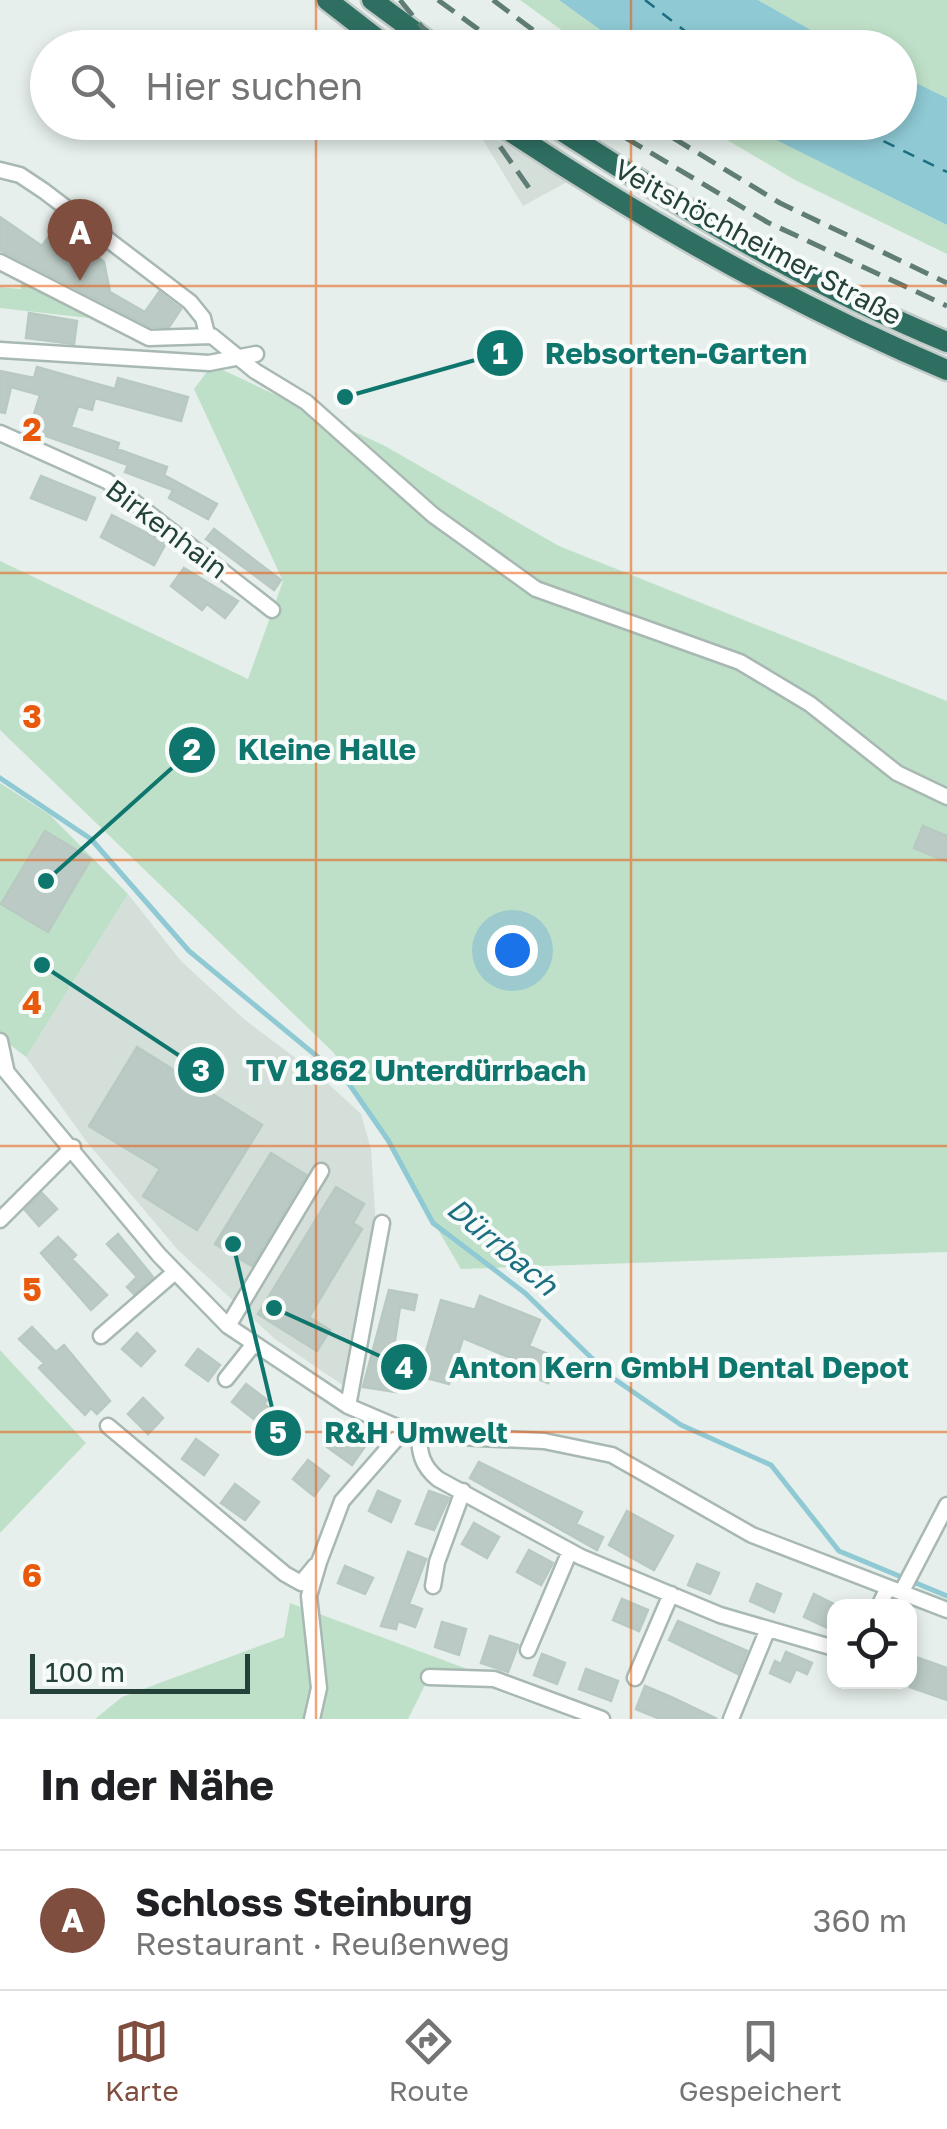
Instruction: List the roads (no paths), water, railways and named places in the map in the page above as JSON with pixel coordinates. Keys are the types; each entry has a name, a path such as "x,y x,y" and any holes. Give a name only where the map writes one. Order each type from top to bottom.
{"highway":[{"path":"327,0 366,30"},
{"path":"372,0 413,30"},
{"name":"Veitshöchheimer Straße","path":"524,140 632,208 749,273 947,370"},
{"name":"Veitshöchheimer Straße","path":"576,140 651,189 777,259 947,342"}],"street":[{"path":"0,170 20,174 190,302 204,318 207,334"},
{"path":"0,262 148,338 177,340 207,334 248,355 255,372 306,402 433,515 536,588 740,662 810,704 898,772 947,796"},
{"path":"0,350 192,363 248,355"},
{"name":"Birkenhain","path":"0,433 107,480 272,610"},
{"path":"0,1042 3,1066 175,1272 228,1326 348,1406 419,1433 544,1440 612,1454 752,1534 901,1585 947,1610"},
{"path":"0,1220 73,1146"},
{"path":"228,1326 321,1171"},
{"path":"348,1406 382,1224"},
{"path":"101,1336 175,1272"},
{"path":"226,1379 253,1345"},
{"path":"108,1426 286,1574 301,1582 319,1562"},
{"path":"312,1719 319,1688 309,1596 319,1562 342,1501 404,1430"},
{"path":"419,1433 419,1452 426,1469 570,1551 767,1630 827,1646"},
{"path":"434,1586 463,1490"},
{"path":"887,1599 901,1585 947,1505"},
{"path":"528,1650 570,1551"},
{"path":"635,1678 671,1594"},
{"path":"731,1719 767,1630"},
{"path":"429,1677 494,1679 602,1719"}],"water":[{"path":"559,0 758,0 811,30 600,30"},
{"path":"917,83 947,98 947,225 776,140 917,140"}],"waterway":[{"name":"Dürrbach","path":"0,778 91,839 189,951 347,1081 388,1140 433,1223 525,1293 610,1376 681,1425 771,1465 839,1551 947,1596"}],"railway":[{"path":"400,0 424,30"},
{"path":"438,0 479,30"},
{"path":"493,0 533,30"},
{"path":"496,140 534,195"},
{"path":"629,140 767,222 947,306"},
{"path":"677,140 780,203 947,283"}],"place":[{"name":"Schloss Steinburg","path":"80,281"},
{"name":"Rebsorten-Garten","path":"345,397"},
{"name":"Kleine Halle","path":"46,881"},
{"name":"TV 1862 Unterdürrbach","path":"42,965"},
{"name":"R&H Umwelt","path":"233,1244"},
{"name":"Anton Kern GmbH Dental Depot","path":"274,1308"}]}
